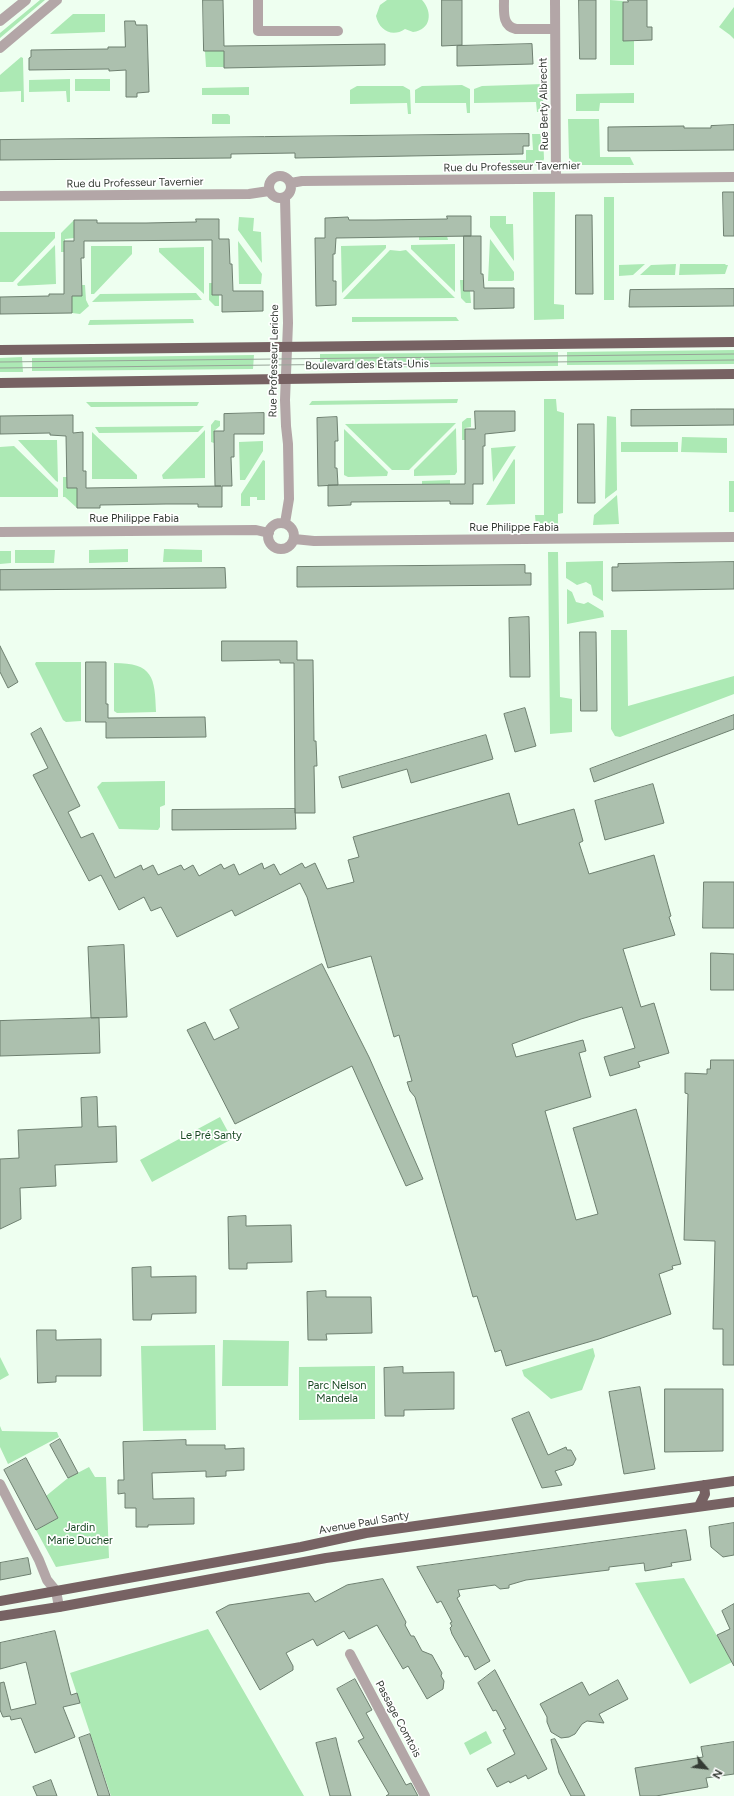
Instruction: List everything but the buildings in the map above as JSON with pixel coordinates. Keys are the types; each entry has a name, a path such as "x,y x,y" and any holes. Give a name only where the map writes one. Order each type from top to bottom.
{"main road":[{"name":"Boulevard des États-Unis","path":"0,350 734,342"},
{"name":"Boulevard des États-Unis","path":"0,383 734,374"},
{"name":"Avenue Paul Santy","path":"0,1601 301,1547 366,1533 734,1481"},
{"path":"699,1506 704,1494 704,1485"},
{"path":"0,1616 59,1608 326,1558 734,1502"}],"street":[{"path":"0,22 26,0"},
{"path":"0,48 57,0"},
{"path":"258,0 258,31 338,31"},
{"path":"504,0 504,17 506,24 510,28 555,29"},
{"name":"Rue Berty Albrecht","path":"555,0 556,178"},
{"name":"Rue du Professeur Tavernier","path":"0,196 250,194 269,191 269,184 274,177 282,176 291,183 302,181 734,176"},
{"path":"269,191 271,195 278,199 285,198 290,193 291,183"},
{"name":"Rue Professeur Leriche","path":"285,198 288,323 285,400 288,444 289,499 285,523"},
{"path":"276,523 285,523 294,531 294,539 289,546 280,549 276,548 270,542 268,533 276,523"},
{"name":"Rue Philippe Fabia","path":"0,532 256,530 268,533"},
{"name":"Rue Philippe Fabia","path":"294,539 314,541 734,537"},
{"path":"0,1484 39,1560 47,1580 56,1591 59,1608"},
{"name":"Passage Comtois","path":"350,1654 425,1796"}],"green space":[{"path":"40,0 45,0 0,38 0,33"},
{"path":"387,0 422,0 428,10 429,15 427,24 419,31 413,32 405,29 400,32 391,33 383,29 376,16 380,5"},
{"path":"610,0 623,1 623,40 634,41 634,65 610,65"},
{"path":"734,7 734,39 719,27"},
{"path":"73,14 105,14 105,32 50,34"},
{"path":"205,51 224,51 224,67 206,67"},
{"path":"21,57 23,58 24,102 21,102 21,91 0,92 0,75"},
{"path":"70,79 70,102 67,102 66,91 29,92 29,80"},
{"path":"75,79 110,79 110,91 75,91"},
{"path":"543,84 543,112 537,112 536,102 474,103 474,89 482,86"},
{"path":"462,85 470,89 470,113 467,113 466,103 415,103 415,90 422,86"},
{"path":"357,86 403,86 410,90 411,114 408,114 407,103 350,104 350,90"},
{"path":"249,87 249,95 202,95 202,88"},
{"path":"634,93 634,103 600,103 599,111 576,111 576,94"},
{"path":"212,114 228,114 230,116 230,124 212,124"},
{"path":"568,119 599,119 600,157 630,157 634,165 576,165 569,158"},
{"path":"532,134 543,134 544,159 541,165 510,167 510,160 526,160 526,150 533,150"},
{"path":"533,192 555,192 554,304 564,305 564,319 534,320"},
{"path":"604,197 614,197 614,300 604,300"},
{"path":"490,216 506,216 506,224 513,224 514,261 490,227"},
{"path":"239,217 254,218 253,231 261,232 262,263 238,230"},
{"path":"74,220 74,238 65,239 64,252 61,252 61,233"},
{"path":"0,232 55,232 55,238 13,282 0,282"},
{"path":"447,236 448,240 419,240 419,237"},
{"path":"490,239 514,272 514,280 488,281"},
{"path":"238,241 262,274 261,284 239,284"},
{"path":"455,244 455,292 411,249 411,245"},
{"path":"55,245 56,284 18,286 17,284"},
{"path":"386,245 386,248 342,293 341,246"},
{"path":"91,246 132,246 132,254 94,294 91,294"},
{"path":"204,247 204,294 159,252 159,248"},
{"path":"390,250 406,250 455,298 343,299"},
{"path":"645,264 633,275 619,276 619,265"},
{"path":"676,264 675,275 640,275 651,265"},
{"path":"680,264 728,265 725,274 679,275"},
{"path":"460,280 464,280 464,291 470,291 471,303 466,303 461,298"},
{"path":"209,283 212,283 219,295 219,306 215,306 209,300"},
{"path":"82,285 85,285 86,300 89,306 80,314 72,313 72,296 82,296"},
{"path":"196,293 202,300 92,302 100,294"},
{"path":"352,317 456,317 459,321 352,322"},
{"path":"193,319 194,323 88,325 90,320"},
{"path":"734,350 734,364 567,365 567,352"},
{"path":"558,352 558,366 320,368 320,354"},
{"path":"254,355 253,369 32,371 32,358"},
{"path":"22,357 23,372 0,372 0,358"},
{"path":"458,399 457,403 309,405 312,401"},
{"path":"544,399 556,399 557,411 564,413 563,513 558,514 558,527 536,527 535,515 544,515"},
{"path":"86,402 199,402 197,406 91,407"},
{"path":"607,416 616,417 617,490 605,499"},
{"path":"467,418 471,418 471,427 465,428 465,440 462,440 462,422"},
{"path":"215,420 220,421 220,426 214,431 214,443 211,442 211,425"},
{"path":"456,423 409,470 392,470 345,424"},
{"path":"204,426 198,432 99,433 95,427"},
{"path":"456,428 457,472 455,475 414,476 414,470"},
{"path":"344,429 388,472 387,476 348,477 344,475"},
{"path":"205,430 205,478 163,479 162,475"},
{"path":"92,432 137,475 137,479 92,479"},
{"path":"682,437 727,438 727,453 681,452"},
{"path":"18,440 57,440 58,482 56,481"},
{"path":"263,441 263,451 245,480 240,480 239,442"},
{"path":"621,442 678,442 678,452 621,452"},
{"path":"14,446 58,489 58,497 0,497 0,447"},
{"path":"516,446 493,482 491,448"},
{"path":"514,459 515,504 486,505"},
{"path":"263,460 265,461 265,500 257,500 257,497 250,497 250,506 241,506 241,494"},
{"path":"63,477 67,477 77,488 77,508 65,497 63,497"},
{"path":"450,480 450,484 422,484 422,481"},
{"path":"729,481 734,481 734,512 729,512"},
{"path":"617,495 619,524 593,525 594,515"},
{"path":"128,549 128,562 89,563 89,550"},
{"path":"164,549 202,550 202,562 163,562"},
{"path":"15,550 55,550 54,563 15,563"},
{"path":"0,551 11,551 11,563 0,564"},
{"path":"548,552 558,552 560,697 572,699 572,732 550,734"},
{"path":"603,561 603,601 593,595 591,585 586,582 577,585 566,578 566,562"},
{"path":"567,589 572,592 576,602 584,604 588,602 603,611 604,617 567,624"},
{"path":"611,630 627,630 628,706 734,676 734,694 620,737 615,736 611,729"},
{"path":"36,662 81,662 81,721 66,722 63,720 35,664"},
{"path":"114,663 137,666 144,669 149,674 153,681 156,712 117,713 114,711"},
{"path":"165,781 165,805 160,807 160,827 158,830 119,829 97,787 102,782"},
{"name":"Le Pré Santy","path":"220,1117 232,1139 152,1182 140,1160"},
{"path":"223,1340 289,1341 288,1386 222,1386"},
{"path":"215,1345 216,1430 143,1431 141,1346"},
{"path":"593,1348 595,1356 582,1390 551,1399 524,1376 522,1370"},
{"path":"0,1357 9,1375 0,1380"},
{"name":"Parc Nelson Mandela","path":"375,1366 375,1419 299,1420 299,1367"},
{"path":"0,1426 2,1431 57,1432 59,1437 8,1464 0,1447"},
{"name":"Jardin Marie Ducher","path":"89,1467 95,1477 106,1477 109,1558 56,1567 36,1530 58,1518 46,1496 68,1478"},
{"path":"684,1578 732,1662 690,1684 635,1583"},
{"path":"208,1629 304,1796 111,1796 70,1673"},
{"path":"486,1731 492,1743 470,1755 464,1743"}],"tram line":[{"path":"0,362 734,354"},
{"path":"0,368 734,360"}]}
